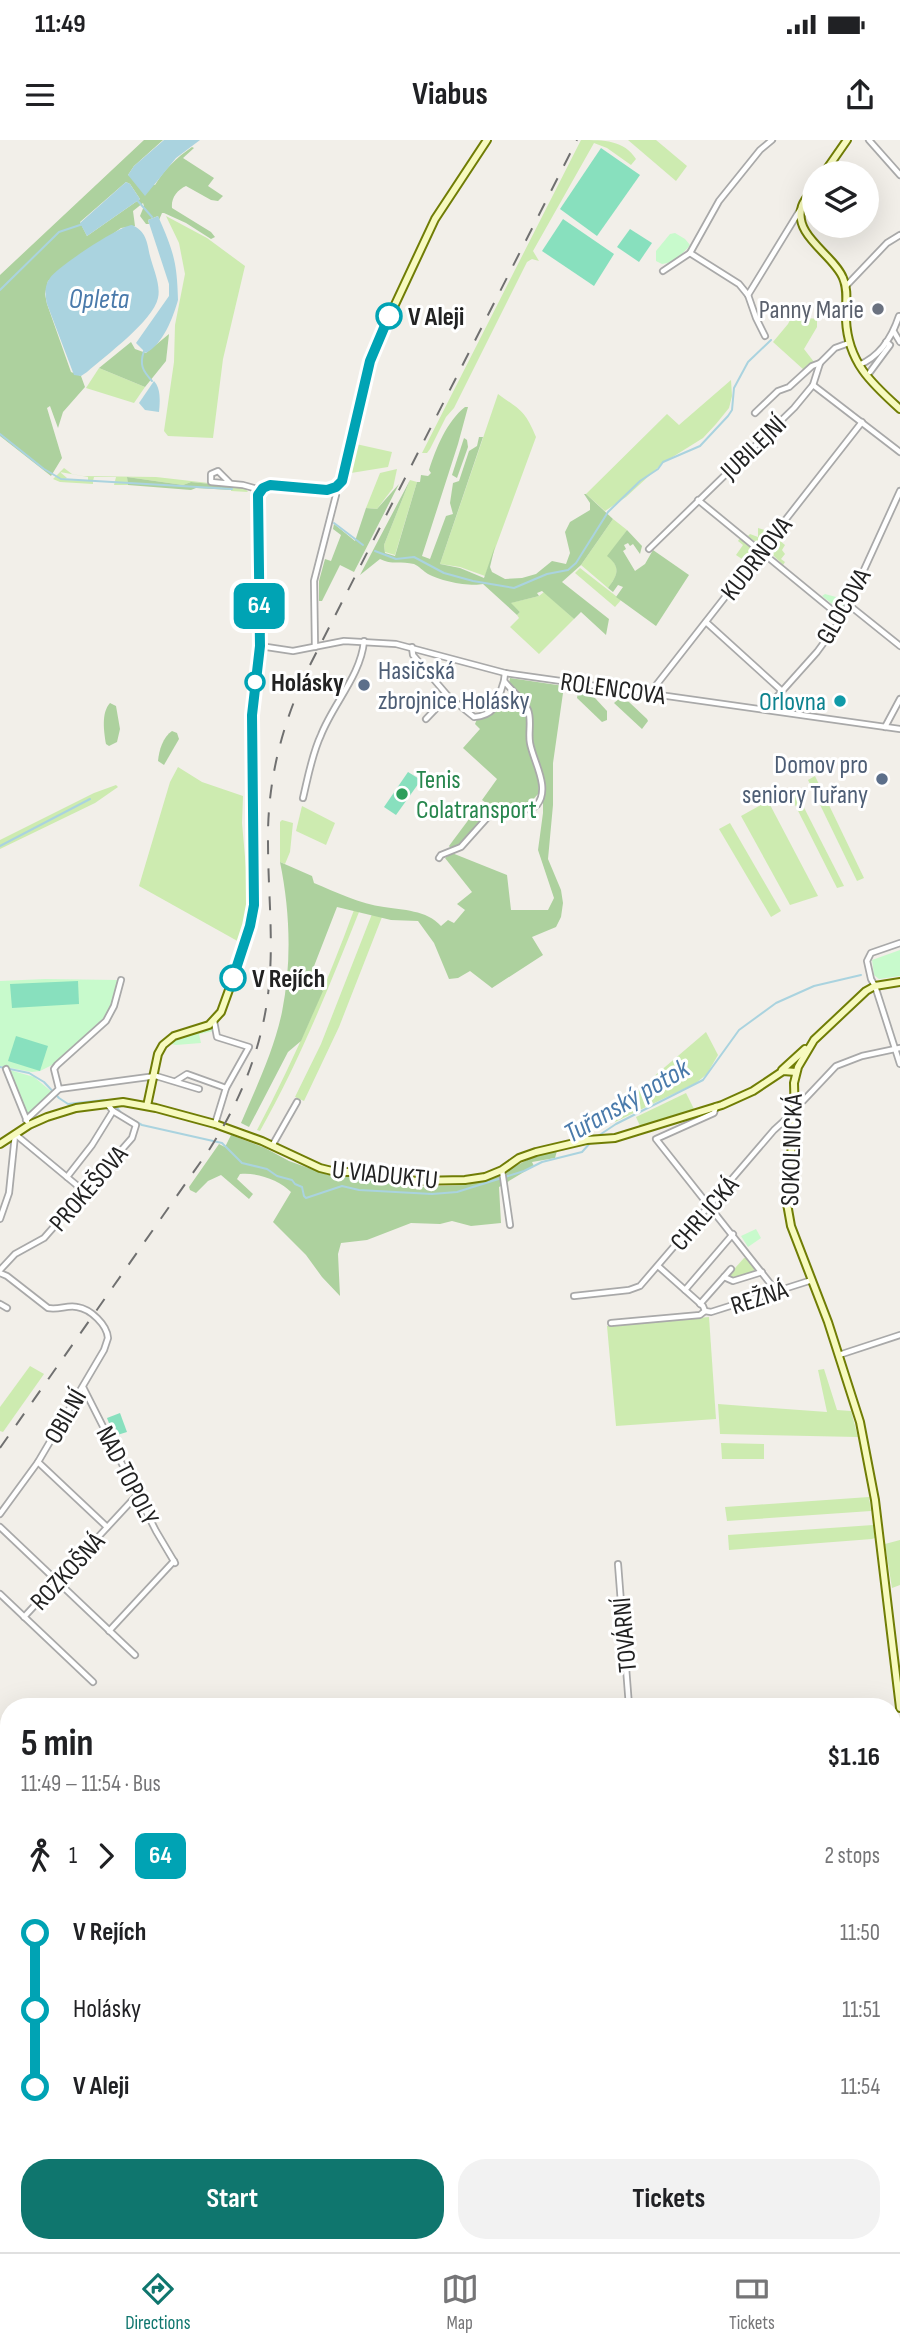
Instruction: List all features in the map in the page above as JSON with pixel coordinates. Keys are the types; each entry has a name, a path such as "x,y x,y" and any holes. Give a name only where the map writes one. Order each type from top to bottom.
{"street":[{"path":"230,483 261,490 270,485 325,490 336,487 345,476 376,343 435,219 487,140"},
{"path":"663,271 690,253 719,201 760,150 772,140"},
{"path":"832,161 847,140"},
{"path":"869,140 900,175"},
{"path":"748,295 802,206"},
{"path":"802,206 802,223"},
{"path":"846,286 887,243 900,235"},
{"path":"812,238 842,274 846,286 849,344 858,365 868,380 900,409"},
{"path":"690,253 739,285 748,295 765,336"},
{"path":"858,365 877,355 894,332 900,316"},
{"path":"894,332 900,342"},
{"path":"870,372 890,345 886,342"},
{"path":"755,413 778,391 789,387 835,348 849,344"},
{"name":"JUBILEJNÍ","path":"649,549 794,408 813,385 820,363"},
{"path":"813,385 900,452"},
{"name":"KUDRNOVA","path":"650,693 862,422"},
{"path":"315,648 314,581 336,487"},
{"path":"148,1106 159,1051 165,1042 214,1021 224,1006 254,905 252,715 260,646 258,501 261,490"},
{"name":"GLOCOVA","path":"766,709 817,652 842,618 900,491"},
{"path":"698,500 842,618"},
{"path":"849,604 900,646"},
{"path":"706,622 782,691"},
{"name":"ROLENCOVA","path":"260,646 289,651 315,648 344,640 412,647 505,673 900,729"},
{"path":"303,797 320,735 357,666 363,653 364,641"},
{"path":"412,647 413,655 448,696 474,717 485,716 494,710 505,673"},
{"path":"439,858 440,855 461,848 495,809 501,807 530,810 537,805 542,795 530,742 527,707 504,681"},
{"path":"426,719 448,696"},
{"path":"886,727 900,699"},
{"path":"900,943 871,953 868,957 870,979 875,986 900,1064"},
{"path":"56,1092 54,1069 106,1021 114,1006 121,979"},
{"path":"875,986 900,982"},
{"name":"SOKOLNICKÁ","path":"875,986 866,991 809,1046 796,1072 795,1119 786,1204 790,1226 833,1338 860,1422 875,1500 899,1698"},
{"path":"214,1021 217,1037 249,1047 226,1088 215,1124"},
{"name":"U VIADUKTU","path":"0,1144 28,1122 71,1109 123,1102 215,1124 320,1168 416,1181 465,1180 485,1177 502,1170 519,1158 555,1147 593,1139 615,1138 716,1106 753,1091 781,1072 809,1046"},
{"path":"796,1104 803,1101 836,1066 862,1056 900,1048"},
{"path":"6,1069 28,1122 56,1092 154,1077 199,1089"},
{"path":"781,1072 796,1072"},
{"path":"176,1081 187,1074 226,1088"},
{"path":"272,1146 297,1102"},
{"path":"67,1177 113,1111 107,1103"},
{"path":"716,1106 714,1113 656,1139 777,1292"},
{"name":"PROKEŠOVA","path":"0,1272 15,1254 44,1238 132,1138 136,1125 113,1111"},
{"name":"CHRLICKÁ","path":"574,1296 638,1287 775,1130 785,1121 795,1119"},
{"path":"15,1134 85,1192"},
{"path":"0,1219 8,1200 15,1134"},
{"path":"502,1170 510,1225"},
{"path":"685,1290 733,1234"},
{"name":"REŽNÁ","path":"658,1266 705,1311 711,1312 812,1280"},
{"path":"700,1304 731,1269"},
{"name":"OBILNÍ","path":"0,1272 48,1308 76,1306 93,1316 105,1327 108,1338 38,1462 0,1514"},
{"path":"724,1277 733,1281 762,1272"},
{"path":"0,1304 7,1308"},
{"name":"REŽNÁ","path":"611,1323 701,1315 705,1311"},
{"path":"839,1355 900,1335"},
{"name":"NAD TOPOLY","path":"82,1386 174,1562 109,1631"},
{"path":"38,1462 107,1527"},
{"name":"ROZKOŠNÁ","path":"24,1617 138,1494"},
{"path":"0,1527 135,1655"},
{"name":"TOVÁRNÍ","path":"618,1564 628,1698"},
{"path":"0,1594 93,1682"}],"green space":[{"path":"144,140 163,140 134,166 128,175 155,185 171,164 192,147 194,148 183,158 214,178 208,186 223,196 218,201 211,200 186,186 177,192 172,201 172,208 211,232 215,237 211,239 164,213 159,220 158,216 148,220 149,224 146,224 140,216 143,203 133,211 135,226 121,228 48,281 45,294 47,304 71,372 81,376 85,387 63,412 58,428 50,406 47,408 62,458 51,476 0,436 0,275","holes":["126,182 140,199 87,236 80,222"]},
{"path":"581,140 605,141 619,145 626,148 636,159 631,165 607,148 594,143 533,251 539,261 532,259 527,262 454,408 446,417 430,449 427,453 422,453"},
{"path":"628,140 656,140 687,166 676,181"},
{"path":"601,148 640,175 597,236 560,209"},
{"path":"166,216 207,238 245,266 223,359 213,438 168,436 164,431 174,362 175,325 185,274 179,243"},
{"path":"563,219 614,254 594,286 542,251"},
{"path":"630,229 652,243 639,262 617,247"},
{"path":"675,233 690,245 670,262 662,264 656,261 656,251 670,234"},
{"path":"792,316 817,319 817,327 804,349 814,362 804,370 773,342"},
{"path":"169,334 166,361 145,387 99,368 131,342 135,349 146,353"},
{"path":"99,368 145,387 134,403 86,388"},
{"path":"731,380 732,396 729,408 703,438 663,463 626,497 605,511 586,494 667,414 679,425"},
{"path":"498,394 521,411 536,437 485,576 460,567 440,564"},
{"path":"465,407 468,407 458,444 422,556 430,559 446,516 453,514 450,503 453,483 459,481 469,451 477,446 479,437 483,437 440,564 460,568 484,578 495,546 490,567 492,572 505,579 536,574 552,561 566,564 570,553 565,532 570,522 590,510 586,494 613,519 581,565 562,582 609,619 606,635 581,612 574,619 542,591 537,593 539,596 511,603 520,612 517,615 483,584 463,584 440,579 414,564 380,559 360,575 410,480 384,545 385,553 395,556 417,482 420,482 421,475 428,476 431,473 429,470 443,436"},
{"path":"464,438 468,447 457,478 452,475"},
{"path":"356,444 392,452 388,467 351,473"},
{"path":"64,468 72,474 83,476 156,477 244,487 248,492 231,491 231,486 191,482 183,485 127,477 128,485 114,485 116,477 94,477 93,484 60,482 53,479","holes":["60,472 88,477 88,480 93,481 66,480"]},
{"path":"397,469 393,488 377,509 366,508 380,473"},
{"path":"127,477 183,485 191,482 231,486 231,490 128,485"},
{"path":"410,480 417,482 395,555 385,552 384,545"},
{"path":"399,484 354,572 340,565 322,601 319,601 319,581 325,559 331,561 341,535 333,529 334,524 355,541 366,508 377,509"},
{"path":"613,519 627,530 608,556 615,564 617,572 608,588 581,565"},
{"path":"758,528 774,530 763,544 758,544 748,536 750,534 758,537"},
{"path":"627,530 642,546 640,554 633,544 624,545 626,549 623,551 635,571 645,564 653,550 689,575 656,626 616,597 623,587 618,585 613,592 608,588 614,579 616,568 607,556"},
{"path":"780,534 782,536 779,540 785,545 782,550 785,554 781,559 785,562 783,565 769,551"},
{"path":"740,538 755,554 742,571 739,569 745,561 736,555 743,545 738,541"},
{"path":"580,568 621,600 615,607 575,573"},
{"path":"544,592 574,619 539,654 510,627 519,618 517,615 520,612 510,603 539,596"},
{"path":"825,594 847,600 843,608 837,608 822,596"},
{"path":"510,678 564,686 553,763 553,805 548,859 561,890 563,903 556,927 532,937 543,955 492,988 470,971 458,978 449,979 434,943 418,921 391,920 337,907 309,979 323,991 301,1041 288,1052 249,1127 241,1123 274,1040 285,993 288,937 280,862 312,876 314,883 348,897 422,914 441,926 448,920 454,923 465,910 457,904 472,892 445,858 452,853 507,875 511,910 548,910 554,898 538,850 543,813 543,781 532,740 532,714 528,705 509,683"},
{"path":"509,689 527,713 528,743 538,777 539,793 526,807 501,805 493,808 482,800 497,779 463,748 480,729 475,724 477,719 489,716 497,707 504,710"},
{"path":"578,692 595,698 607,711 607,720 602,722 577,698"},
{"path":"620,698 629,702 647,719 642,729 614,703"},
{"path":"110,703 116,706 120,729 117,742 109,746 106,744 104,722"},
{"path":"172,731 177,733 179,739 164,765 158,761 159,753 164,740"},
{"path":"178,767 202,782 243,796 242,823 250,913 241,943 139,886 170,782"},
{"name":"Tenis Colatransport","path":"408,772 421,780 396,815 384,807"},
{"path":"815,776 864,878 857,881 808,780"},
{"path":"116,785 118,787 95,803 0,849 0,840 94,793"},
{"path":"794,788 844,886 837,888 788,791"},
{"path":"768,801 818,896 790,905 741,816"},
{"path":"302,806 335,823 326,845 296,831"},
{"path":"478,807 487,815 459,847 452,850 449,846"},
{"path":"282,820 293,823 290,852 285,864 280,862"},
{"path":"730,823 781,911 771,917 719,829"},
{"path":"354,910 359,912 313,1023 275,1104 260,1131 257,1130 309,1022"},
{"path":"372,914 382,917 339,1027 304,1101 295,1097 321,1044"},
{"path":"900,950 900,976 879,979 874,975 872,960"},
{"path":"119,980 111,1011 54,1064 32,1072 0,1066 0,981"},
{"path":"78,981 79,1004 12,1008 10,984"},
{"path":"214,1027 214,1031 199,1034 201,1043 167,1043 176,1037"},
{"path":"706,1032 718,1055 707,1074 696,1083 615,1122 610,1114"},
{"path":"16,1036 48,1046 40,1071 8,1061"},
{"path":"6,1069 34,1077 53,1093 27,1115"},
{"path":"686,1093 694,1109 640,1126 636,1117"},
{"path":"231,1135 328,1175 358,1177 415,1187 467,1185 494,1177 537,1155 557,1151 555,1158 532,1162 534,1166 499,1187 501,1223 471,1226 452,1221 440,1224 411,1223 367,1240 341,1243 338,1254 340,1296 306,1255 273,1222 291,1192 281,1184 253,1174 240,1174 237,1179 253,1194 249,1199 221,1175 208,1181 196,1193 190,1190 189,1187 219,1144 225,1147"},
{"path":"756,1229 761,1238 748,1247 741,1236"},
{"path":"744,1258 754,1268 754,1272 731,1279 728,1276"},
{"path":"709,1317 716,1419 616,1426 607,1326"},
{"path":"30,1366 44,1374 3,1432 0,1431 0,1407"},
{"path":"824,1369 837,1410 851,1411 858,1437 720,1434 718,1404 827,1412 818,1370"},
{"path":"120,1413 127,1432 114,1436 107,1418"},
{"path":"721,1443 764,1444 764,1459 722,1459"},
{"path":"869,1497 871,1511 727,1521 725,1507"},
{"path":"873,1525 875,1538 872,1539 729,1550 728,1535"},
{"path":"900,1540 900,1585 892,1588 885,1544"}],"water":[{"path":"164,140 200,140 176,158 145,196 128,175 134,166"},
{"path":"126,182 140,199 87,236 80,223"},
{"path":"158,216 174,258 178,300 162,337 146,353 136,343 169,296 169,284 148,220"},
{"name":"Opleta","path":"132,225 140,230 147,242 158,282 158,298 147,317 127,338 87,372 81,376 74,375 47,304 47,284 55,273 76,257 102,239"},
{"path":"154,381 159,391 159,412 145,410 139,403"}],"waterway":[{"path":"137,200 152,217"},
{"path":"0,290 59,232 83,224"},
{"path":"375,551 396,559 414,557 444,573 514,588 547,574 568,570 576,563 608,512 640,481 658,469 663,462 700,446 728,416 732,410 734,388 748,362 771,340"},
{"path":"144,351 143,368 152,381"},
{"path":"0,434 61,479 232,489"},
{"path":"334,523 363,545"},
{"path":"0,846 90,799"},
{"name":"Tuřanský potok","path":"595,1138 616,1124 703,1080 739,1030 776,1003 814,986 861,975"},
{"name":"Tuřanský potok","path":"0,1067 29,1073 44,1082 68,1104 104,1100"},
{"name":"Tuřanský potok","path":"115,1105 122,1114 142,1125 222,1143 242,1163 267,1169 277,1176 292,1180 302,1187 306,1198 342,1186 359,1190 432,1194 457,1192 524,1171 542,1162 582,1152 591,1142"}],"railway":[{"path":"0,1448 209,1150 238,1098 259,1042 267,1002 271,962 268,819 274,773 292,706 311,663 577,140"}],"bus line":[{"name":"64","path":"233,978 254,905 252,715 260,646 258,495 267,485 327,490 336,487 344,479 370,361 389,316"}],"place":[{"name":"Panny Marie","path":"878,309"},
{"name":"V Aleji","path":"389,316"},
{"name":"Holásky","path":"255,682"},
{"name":"Hasičská zbrojnice Holásky","path":"364,685"},
{"name":"Orlovna","path":"840,701"},
{"name":"Domov pro seniory Tuřany","path":"882,779"},
{"name":"Tenis Colatransport","path":"402,794"},
{"name":"V Rejích","path":"233,978"}]}
